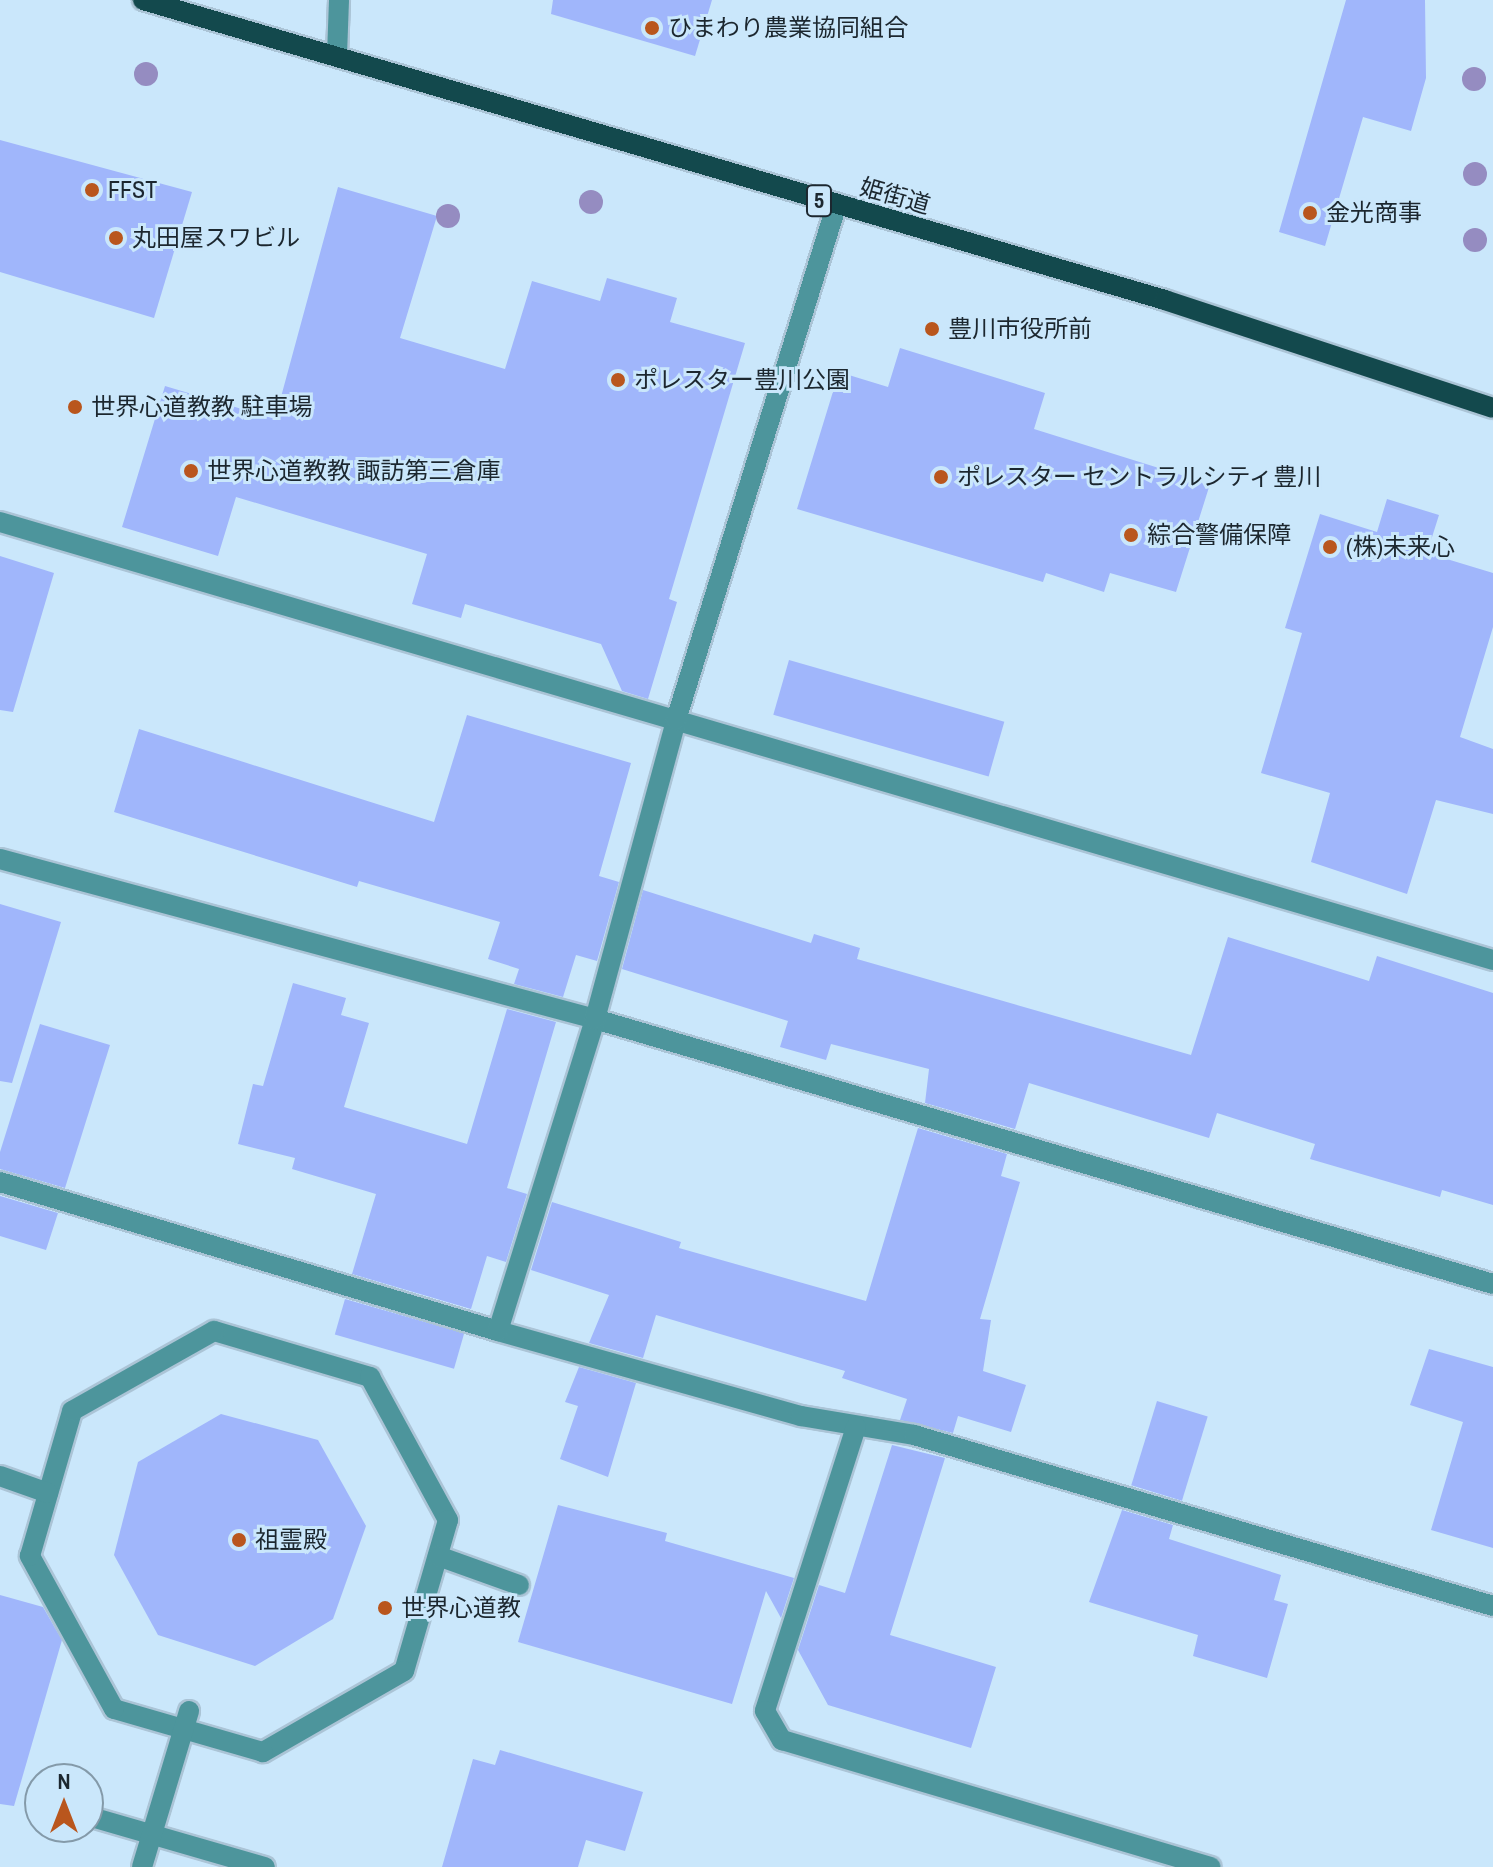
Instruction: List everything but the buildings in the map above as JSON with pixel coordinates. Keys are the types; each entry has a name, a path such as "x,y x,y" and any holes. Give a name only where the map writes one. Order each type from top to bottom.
{"main road":[{"name":"姫街道","path":"143,0 337,55 836,207 1165,300 1493,408"}],"street":[{"path":"337,55 339,0"},
{"path":"498,1331 595,1019 676,720 836,207"},
{"path":"0,522 1493,960"},
{"path":"0,859 595,1019 1493,1284"},
{"path":"0,1182 498,1331 856,1427 914,1435 1493,1606"},
{"path":"214,1331 293,1363 370,1377 448,1520 438,1556 416,1597 404,1671 263,1752 186,1721 114,1709 30,1556 48,1493 72,1411 214,1331"},
{"path":"856,1427 765,1711 782,1740 1211,1867"},
{"path":"0,1476 48,1493"},
{"path":"438,1556 519,1585"},
{"path":"142,1867 186,1721"},
{"path":"104,1820 265,1867"}],"place":[{"name":"ひまわり農業協同組合","path":"652,28"},
{"name":"FFST","path":"92,190"},
{"name":"金光商事","path":"1310,213"},
{"name":"丸田屋スワビル","path":"116,238"},
{"name":"豊川市役所前","path":"932,329"},
{"name":"ポレスター豊川公園","path":"618,380"},
{"name":"世界心道教教 駐車場","path":"75,407"},
{"name":"世界心道教教 諏訪第三倉庫","path":"191,471"},
{"name":"ポレスター セントラルシティ豊川","path":"941,477"},
{"name":"綜合警備保障","path":"1131,535"},
{"name":"(株)未来心","path":"1330,547"},
{"name":"祖霊殿","path":"239,1540"},
{"name":"世界心道教","path":"385,1608"}]}
